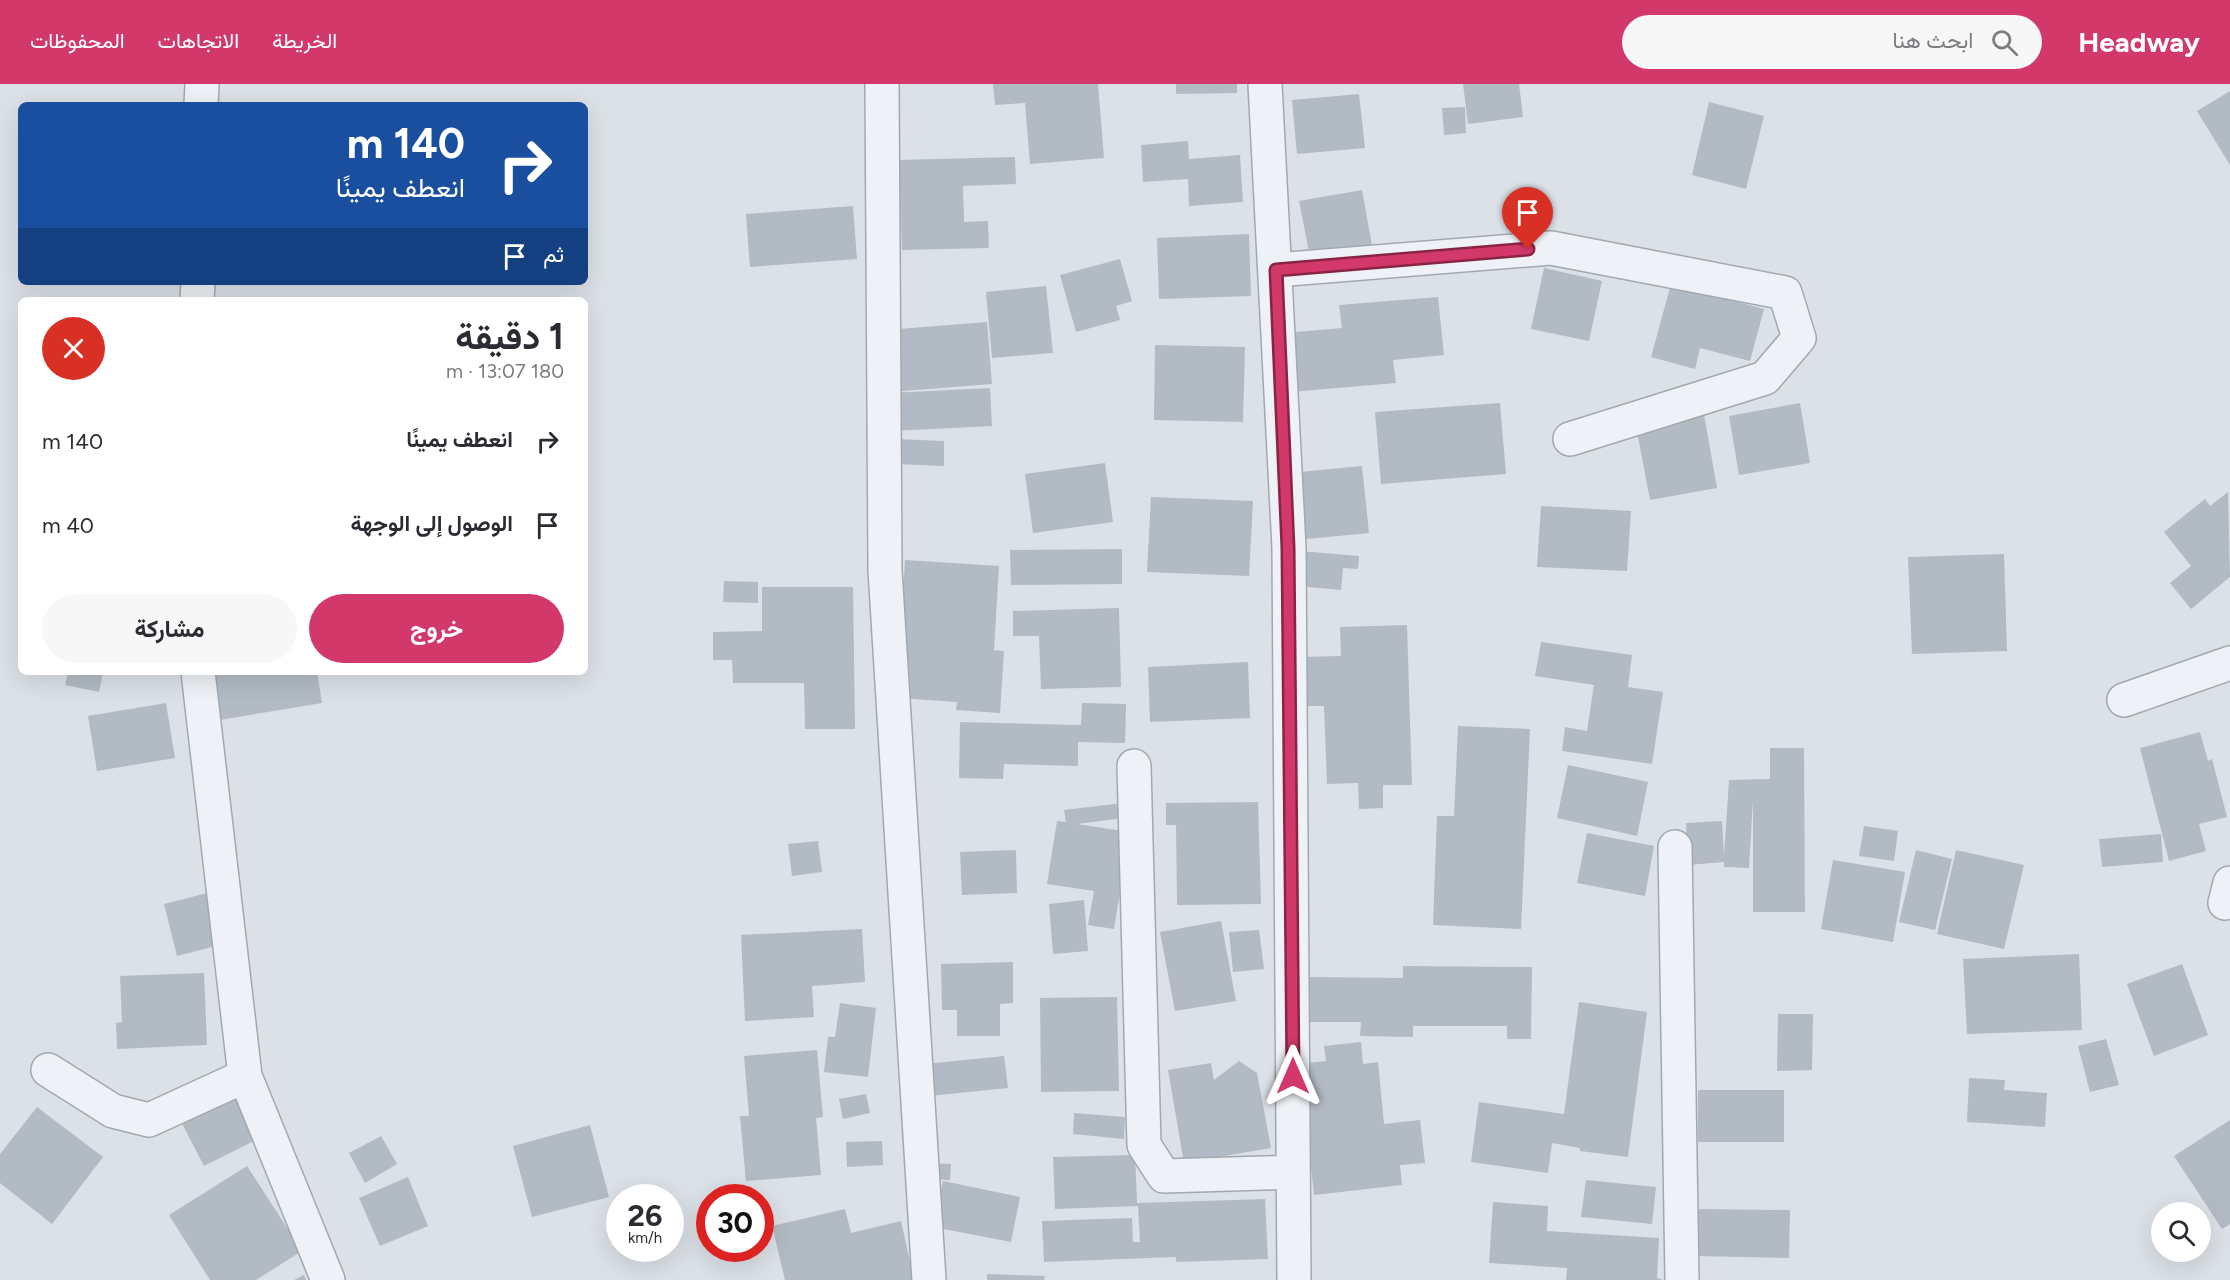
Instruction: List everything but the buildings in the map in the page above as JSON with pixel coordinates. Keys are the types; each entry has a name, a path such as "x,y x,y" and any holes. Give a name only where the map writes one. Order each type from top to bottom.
{"street":[{"path":"201,102 202,84"},
{"path":"882,84 885,570 929,1280"},
{"path":"1265,84 1288,548 1294,1280"},
{"path":"1276,270 1551,248 1785,293 1799,338 1765,378 1570,440"},
{"path":"2124,700 2230,663"},
{"path":"198,675 246,1076 328,1280"},
{"path":"1134,766 1144,1144 1164,1176 1293,1172"},
{"path":"1675,848 1682,1280"},
{"path":"48,1070 113,1111 149,1120 246,1076"}],"route":[{"path":"1293,1076 1288,548 1276,270 1528,249"}]}
